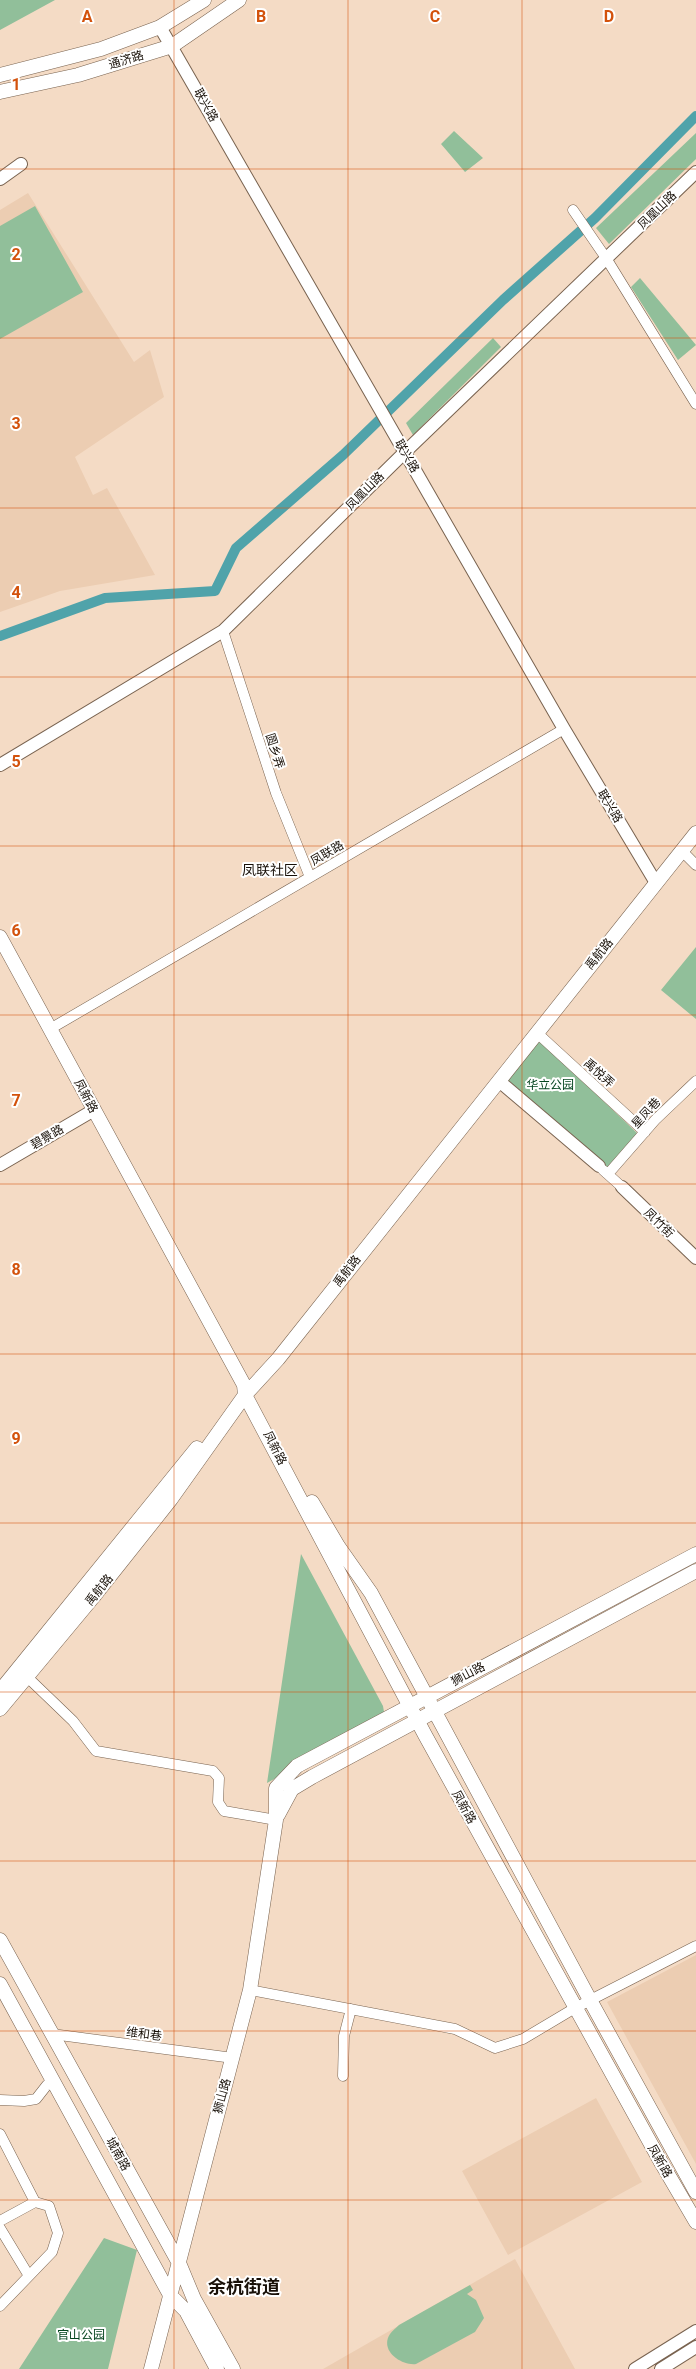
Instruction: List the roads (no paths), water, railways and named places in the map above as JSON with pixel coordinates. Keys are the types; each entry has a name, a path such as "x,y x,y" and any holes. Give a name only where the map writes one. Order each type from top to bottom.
{"main road":[{"name":"通济路","path":"0,75 101,49 160,27 204,0"},
{"name":"通济路","path":"0,92 78,75 172,46 239,0"},
{"name":"禹航路","path":"247,1390 278,1358 499,1081 654,880 696,822"},
{"name":"禹航路","path":"0,1709 22,1672 194,1452 247,1390 488,1085 654,880 682,851 696,833"},
{"name":"凤新路","path":"0,938 247,1390 417,1720 575,2008 696,2222"},
{"name":"凤新路","path":"247,1390 338,1546 371,1593 590,2000 696,2192"},
{"name":"狮山路","path":"151,2369 250,1990 276,1820 276,1788 297,1766 696,1554"},
{"name":"狮山路","path":"276,1820 282,1804 292,1789 696,1571"},
{"name":"禹航路","path":"0,1691 22,1672"},
{"name":"城南路","path":"0,1940 179,2264 194,2300 233,2369"},
{"name":"城南路","path":"0,1984 170,2295 186,2312 218,2369"}],"street":[{"name":"联兴路","path":"160,27 564,729 654,880"},
{"path":"0,179 21,164"},
{"name":"凤凰山路","path":"0,765 223,631 405,452 696,172"},
{"path":"575,214 606,258 696,404"},
{"name":"圆乡弄","path":"223,631 276,793 310,877"},
{"name":"凤联路","path":"50,1029 564,729"},
{"path":"682,851 696,865"},
{"name":"禹悦弄","path":"536,1032 645,1132"},
{"path":"499,1081 622,1187"},
{"name":"星凤巷","path":"604,1170 617,1166 645,1132 696,1081"},
{"name":"碧景路","path":"0,1164 94,1110"},
{"name":"凤竹街","path":"622,1187 696,1258"},
{"path":"22,1672 73,1721 96,1751 213,1771 219,1778 218,1802 224,1811 276,1820"},
{"path":"250,1990 455,2029 495,2048 523,2039 575,2008 696,1946"},
{"path":"343,2076 344,2036 351,2009"},
{"name":"维和巷","path":"52,2034 232,2058"},
{"path":"0,2100 24,2101 36,2099 47,2085 56,2084"},
{"path":"0,2134 4,2152 35,2202 49,2206 58,2233 52,2252 1,2303"},
{"path":"0,2221 35,2202"},
{"path":"0,2228 29,2276"},
{"path":"635,2369 696,2331"},
{"path":"661,2369 696,2347"}],"waterway":[{"path":"0,636 105,598 215,591 236,548 343,455 503,300 595,218 696,116"}],"district":[{"name":"凤联社区","path":"270,870"},
{"name":"余杭街道","path":"244,2287"}],"park label":[{"name":"华立公园","path":"550,1085"},
{"name":"官山公园","path":"81,2335"}]}
